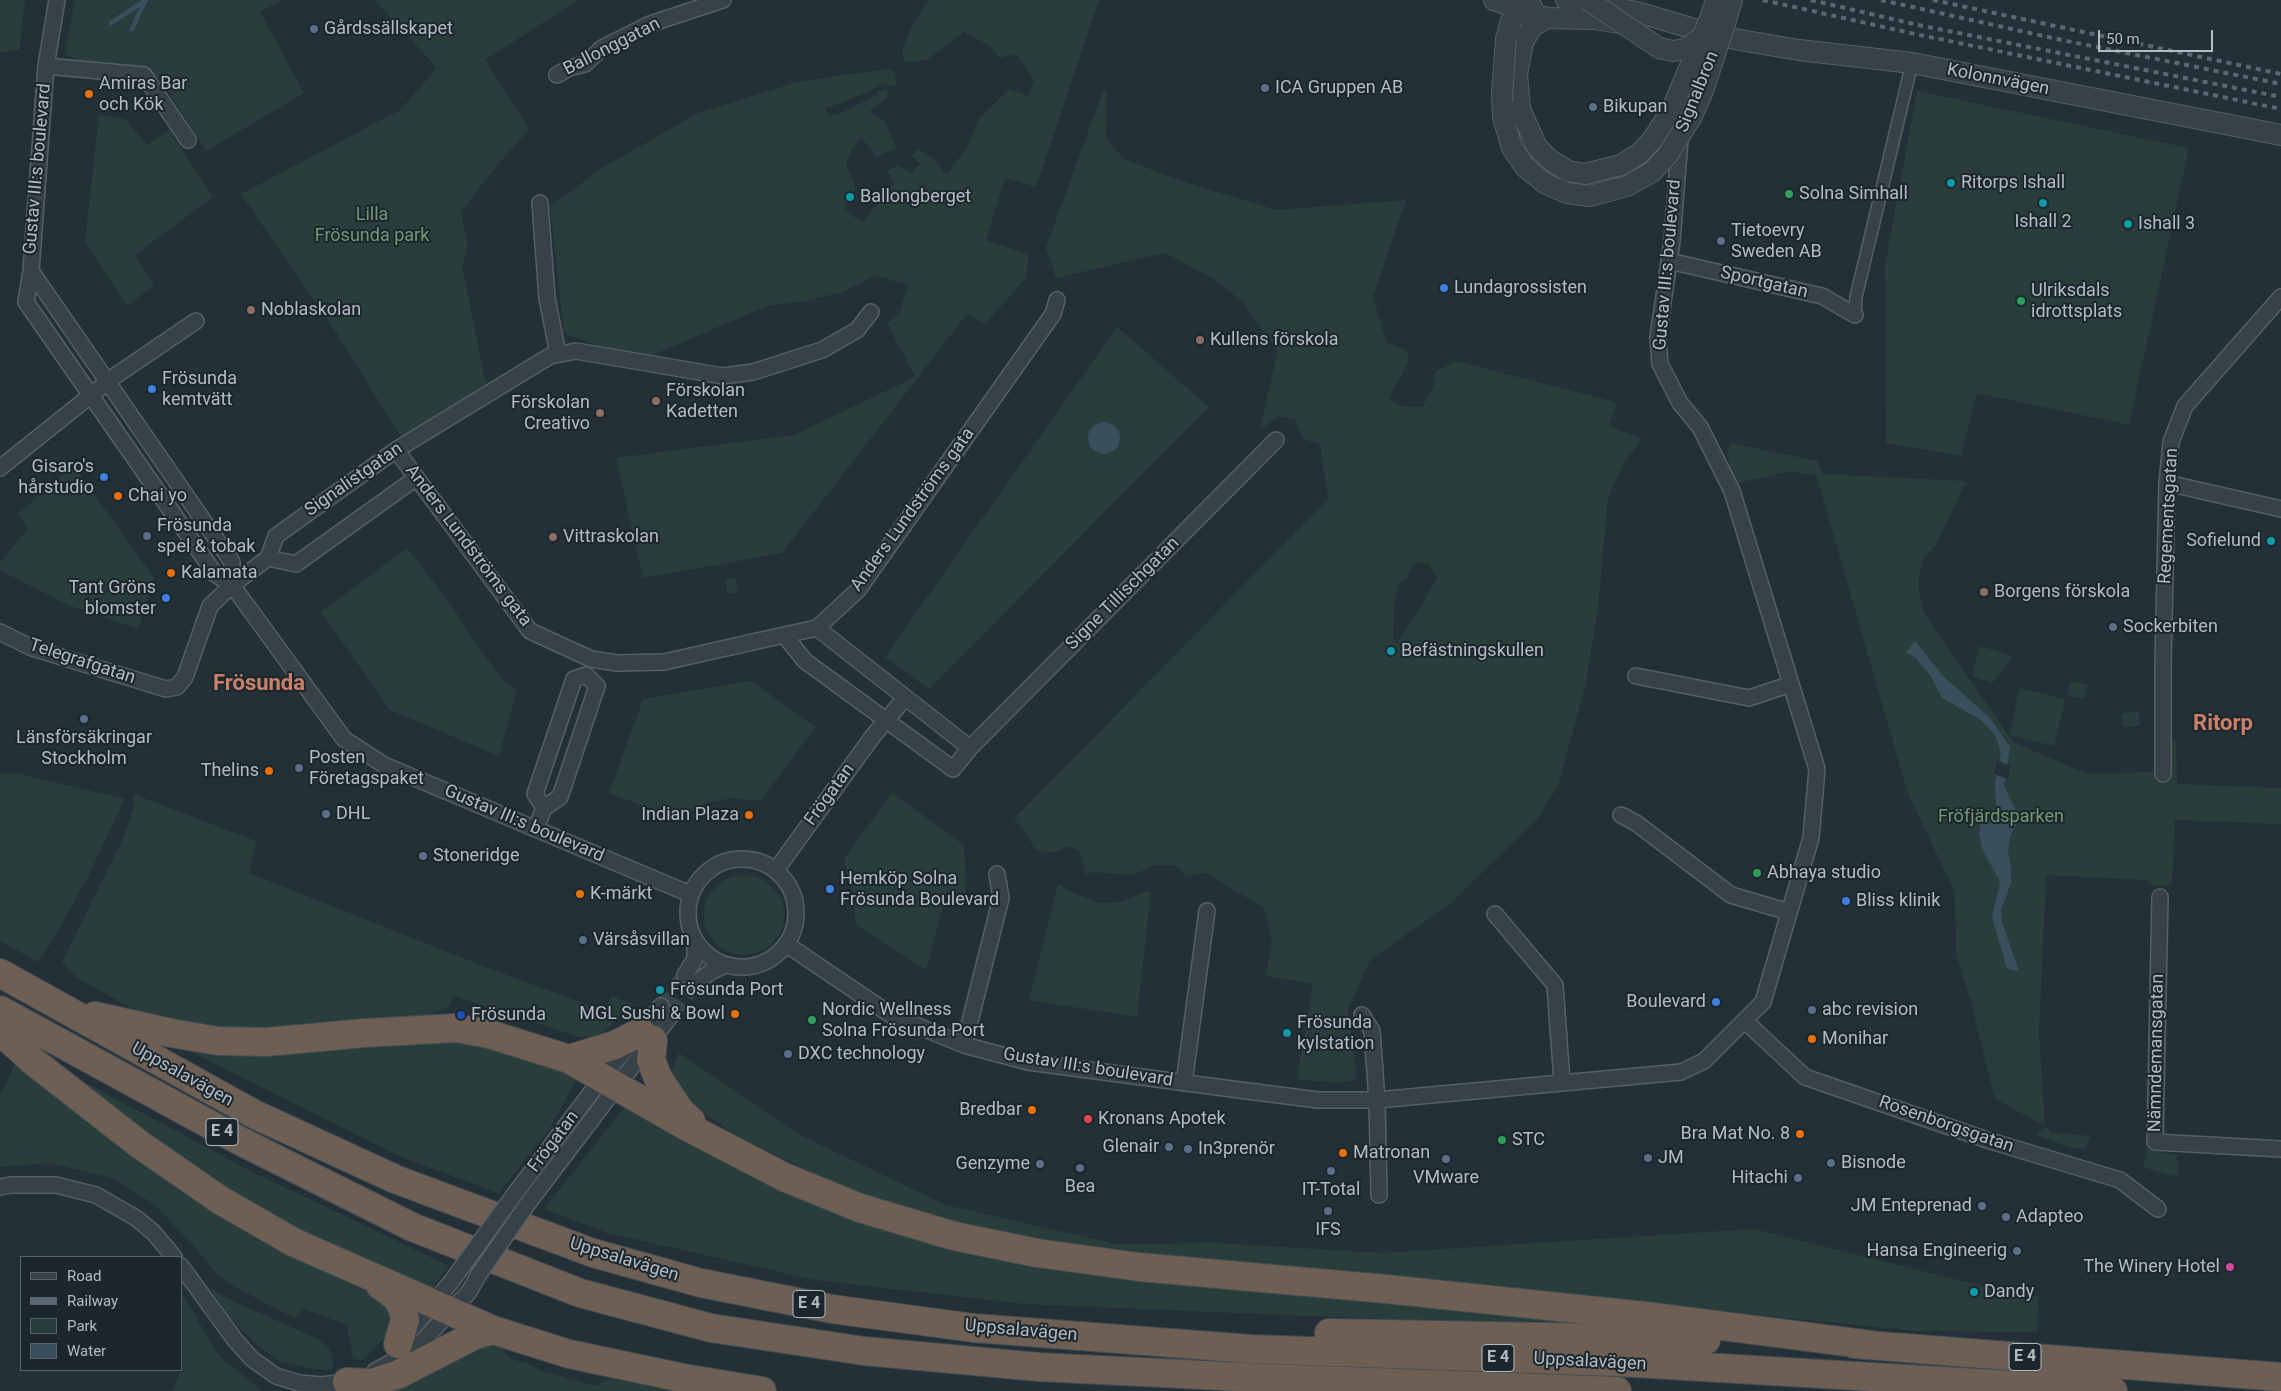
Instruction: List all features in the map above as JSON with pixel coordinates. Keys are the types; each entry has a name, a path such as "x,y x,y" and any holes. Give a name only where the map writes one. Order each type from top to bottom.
{"highway":[{"name":"Uppsalavägen","path":"0,973 248,1111 395,1179 593,1253 701,1283 832,1309 974,1328 1251,1349 1617,1362 2113,1391"},
{"path":"65,1009 171,1033 218,1041 266,1042 364,1033 456,1028 523,1043 569,1059 710,1139 784,1177 860,1208 954,1236 1037,1253 1139,1267 1386,1289 1645,1316 1871,1344"},
{"name":"Uppsalavägen","path":"0,1010 242,1142 403,1222 580,1293 711,1328 864,1351 1039,1366 1264,1378 1617,1391"},
{"path":"0,1031 34,1062 139,1144 191,1181 293,1242 371,1278 493,1330 569,1354 683,1378 762,1391"},
{"path":"569,1059 647,1036 651,1060 665,1091 680,1111 710,1139"},
{"path":"371,1278 397,1298 403,1309 404,1320 398,1344"},
{"path":"335,1384 372,1383 399,1374 475,1335 493,1330"},
{"name":"E 4","path":"1095,1338 1252,1331 1871,1344 2281,1377"},
{"path":"2179,1369 2281,1363"},
{"path":"1264,1378 1292,1391"}],"street":[{"name":"Gustav III:s boulevard","path":"57,0 46,66 31,271 26,302 215,574 232,584 344,739 384,765 690,894"},
{"name":"Ballonggatan","path":"557,75 569,68 585,64 602,48 650,24 703,5 724,0"},
{"path":"1477,0 1502,19 1506,39"},
{"name":"Kolonnvägen","path":"1494,0 1547,18 1615,21 1671,34 1709,35 1799,50 1912,63 2281,135"},
{"name":"Kolonnvägen","path":"1566,0 1594,2 1637,12 1709,35"},
{"name":"Signalbron","path":"1547,18 1533,26 1523,42 1516,74 1520,109 1537,146 1550,160 1568,171 1585,174 1621,165 1638,154 1653,140 1672,109 1709,35 1716,0"},
{"name":"Signalbron","path":"1506,39 1502,69 1503,117 1507,134 1518,158 1536,177 1557,190 1578,195 1602,194 1627,186 1652,172 1667,156 1680,137 1703,90 1732,0"},
{"path":"1594,2 1658,48 1672,51 1685,48 1709,35"},
{"name":"Kolonnvägen","path":"1521,10 1537,6 1568,7 1594,2"},
{"path":"1506,39 1511,21 1521,10"},
{"name":"Gustav III:s boulevard","path":"786,944 890,1015 964,1045 1028,1062 1318,1100 1377,1100 1681,1072 1704,1061 1746,1022 1764,1002 1811,838 1817,769 1732,491 1700,427 1680,403 1660,364 1658,336 1669,261 1681,134 1709,35"},
{"path":"1854,315 1858,287 1912,63"},
{"name":"Gustav III:s boulevard","path":"46,66 144,75 188,140"},
{"path":"540,203 547,298 558,354"},
{"name":"Sportgatan","path":"1669,261 1822,296 1854,315"},
{"name":"Gustav III:s boulevard","path":"31,271 232,562 232,584"},
{"name":"Regementsgatan","path":"2163,774 2163,664 2168,483 2171,442 2186,406 2281,297"},
{"name":"Anders Lundströms gata","path":"396,450 530,631 591,659 617,663 664,662 817,628 858,590 1053,314 1057,300"},
{"name":"Signalistgatan","path":"416,478 296,564 268,558 276,536 396,450 550,356 576,351 723,376 753,372 822,350 857,330 871,312"},
{"path":"0,468 107,383 196,321"},
{"name":"Signe Tillischgatan","path":"784,635 805,661 886,722 953,769 970,748 1276,440"},
{"path":"2168,483 2281,509"},
{"path":"232,584 268,558"},
{"name":"Telegrafgatan","path":"0,632 32,648 166,689 177,687 185,677 210,606 232,584"},
{"path":"817,628 970,748"},
{"path":"586,675 591,659"},
{"path":"536,828 544,808 560,798 597,686 586,675"},
{"path":"544,808 535,794 574,679 586,675"},
{"path":"1636,676 1749,698 1791,684"},
{"path":"886,722 905,698"},
{"name":"Frögatan","path":"776,870 886,722"},
{"path":"1621,815 1636,823 1731,895 1789,912"},
{"path":"695,940 710,958 726,965 740,968 759,965 775,957 786,944 795,926 796,902 791,887 776,870 760,860 737,858 716,864 706,872 690,894 688,920 695,940 695,959 691,979 726,965"},
{"path":"964,1045 1001,898 997,874"},
{"name":"Nämndemansgatan","path":"2160,897 2155,1142 2281,1149"},
{"name":"Gustav III:s boulevard","path":"1184,1083 1206,911"},
{"path":"1495,914 1554,985 1562,1082"},
{"name":"Frögatan","path":"442,1308 451,1282 514,1195 667,1010"},
{"path":"1362,1015 1372,1031 1377,1100 1379,1195"},
{"name":"Rosenborgsgatan","path":"1746,1022 1805,1077 1986,1140 2120,1180 2158,1209"},
{"name":"Frögatan","path":"442,1308 469,1292 479,1274 609,1082"},
{"path":"0,1187 56,1185 96,1195 122,1209 153,1232 173,1256"},
{"path":"182,1267 223,1325 252,1359 276,1376 300,1383 335,1384 367,1376 414,1350 442,1308"},
{"path":"335,1384 357,1374 388,1355 398,1344 442,1308"}],"green space":[{"path":"0,0 25,0 19,50 0,52"},
{"path":"75,0 283,0 260,12 304,93 206,151 159,77 80,60 65,54"},
{"name":"Lilla Frösunda park","path":"375,0 578,0 485,60 529,129 489,175 461,212 468,246 462,266 486,385 404,442 334,329 241,194 400,110 437,68"},
{"path":"930,0 1099,0 1036,187 1005,178 986,240 1028,254 1027,277 985,324 967,314 782,553 643,578 616,458 794,435 915,377 887,323 899,313 909,285 875,276 842,292 806,301 767,306 648,357 613,351 564,333 550,206 604,167 698,113 794,83 893,69 897,87 884,84 844,102 825,108 829,116 839,114 875,96 878,91 888,90 886,99 869,112 885,121 896,148 876,157 861,137 851,151 846,164 856,188 844,209 862,223 894,183 887,171 898,165 911,173 920,163 912,155 918,149 937,161 946,175 969,145 978,119 1009,89 1028,96 1034,80 1017,54 1000,58 990,46 964,32 927,60 904,62 902,51 909,32 925,4"},
{"path":"1103,91 1107,91 1106,139 1125,159 1178,180 1277,210 1406,200 1373,297 1387,343 1407,350 1409,361 1389,398 1400,406 1422,407 1433,388 1435,372 1456,361 1611,401 1616,405 1609,426 1642,439 1622,466 1608,499 1598,608 1586,683 1558,786 1538,818 1450,904 1370,960 1348,1009 1357,1079 1340,1083 1297,1079 1313,984 1266,976 1272,942 1264,908 1206,873 1187,876 1175,865 1156,865 1132,875 1092,872 1086,875 1080,851 1067,846 1057,852 1044,853 1034,848 1027,834 1014,819 1328,499 1320,444 1302,439 1296,420 1279,416 1259,431 1278,352 1243,302 1212,278 1165,253 1056,278 1046,247","holes":["1417,562 1429,564 1437,578 1419,610 1396,644 1393,638 1394,606 1399,584 1408,577 1410,570"]},
{"name":"Ulriksdals idrottsplats","path":"1917,91 2189,148 2129,425 1977,393 1961,456 1886,443 1885,266"},
{"path":"99,115 125,119 147,145 169,130 213,197 135,255 154,286 127,306 85,242"},
{"path":"1117,327 1209,407 929,689 885,657"},
{"name":"Fröfjärdsparken","path":"1732,443 1817,461 1823,474 1966,481 1936,545 1923,559 1918,584 1924,613 2013,742 2087,774 2152,772 2169,742 2176,741 2177,784 2281,788 2281,824 2175,820 2172,885 2152,885 2147,880 2046,875 2039,1033 2045,1126 1995,1099 1971,1002 1956,953 1955,892 1908,794 1816,474 1810,475 1792,471 1737,483 1729,466 1728,449"},
{"path":"73,465 154,578 138,629 68,605 0,570 0,562 28,529 18,514"},
{"path":"407,548 453,607 468,632 505,683 517,689 499,756 390,710 321,612"},
{"path":"735,578 738,592 728,594 725,580"},
{"path":"1980,646 2013,656 1992,683 1972,676"},
{"path":"751,681 815,727 761,801 732,798 706,803 678,819 609,793 643,699"},
{"path":"2071,681 2088,685 2084,699 2067,695"},
{"path":"2020,688 2065,699 2054,746 2009,735"},
{"path":"2139,712 2140,726 2123,727 2122,713"},
{"path":"16,773 125,799 86,881 38,962 0,941 0,774"},
{"path":"892,793 964,845 966,894 947,890 926,970 856,925 853,896 844,859"},
{"path":"133,794 256,841 249,873 483,966 604,1011 611,996 633,1004 604,1032 593,1038 577,1036 453,996 449,1006 428,1016 252,1033 203,1029 135,1010 76,977 62,962 125,834 134,806"},
{"path":"736,875 752,875 773,886 784,907 784,923 773,944 752,955 736,955 722,949 710,937 704,923 704,907 710,893 722,881"},
{"path":"1058,884 1073,893 1101,903 1122,902 1143,892 1151,892 1137,1017 1029,1000"},
{"path":"431,1038 483,1042 547,1064 576,1079 549,1130 499,1193 401,1157 169,1041"},
{"path":"679,1053 802,1136 946,1205 1116,1244 1216,1243 1382,1253 1754,1229 2022,1296 2039,1296 2037,1332 1917,1331 1032,1243 894,1207 818,1175 735,1135 696,1107 681,1093 671,1072"},
{"path":"38,1057 251,1171 449,1266 428,1293 283,1227"},
{"path":"17,1061 113,1140 206,1208 270,1246 381,1298 391,1312 390,1331 362,1360 353,1359 347,1325 304,1309 294,1318 237,1288 219,1276 154,1204 112,1178 50,1163 0,1167 0,1095"},
{"path":"627,1104 878,1225 1665,1331 1025,1304 815,1280 608,1233 544,1209"},
{"path":"2044,1128 2049,1128 2050,1132 2056,1134 2090,1136 2085,1149 2069,1147 2036,1135"},
{"path":"2150,1149 2177,1155 2179,1174 2172,1176 2143,1167 2147,1151"},
{"path":"209,1287 233,1301 316,1338 328,1347 332,1356 333,1370 313,1369 280,1362 256,1344 231,1319"},
{"path":"182,1294 219,1356 262,1391 172,1391 182,1371"},
{"path":"483,1339 495,1342 510,1359 529,1364 542,1371 596,1386 610,1378 675,1391 377,1391"}],"water":[{"path":"1104,422 1115,427 1120,438 1115,449 1104,454 1093,449 1088,438 1093,427"},
{"path":"1915,641 1943,676 1991,719 2010,747 2004,786 2017,813 2017,823 2010,836 2008,850 2011,883 2001,910 2002,922 2019,971 2007,969 1992,917 2000,882 1982,848 1979,834 1981,820 1996,809 1995,782 2001,752 1995,735 1981,720 1942,698 1930,675 1916,658 1906,652"}],"pier":[{"path":"1997,760 2010,766 2008,779 1994,774"}],"waterway":[{"path":"111,23 146,0"},
{"path":"132,29 145,1"}],"tunnel":[{"path":"661,1006 685,975"},
{"path":"672,1014 696,983"}],"railway":[{"path":"1763,0 1915,34 2281,109"},
{"path":"1811,0 1918,25 2281,97"},
{"path":"1881,0 2057,39 2281,84"},
{"path":"1933,0 2281,74"}],"place":[{"name":"Gårdssällskapet","path":"314,29"},
{"name":"ICA Gruppen AB","path":"1265,88"},
{"name":"Amiras Bar och Kök","path":"89,94"},
{"name":"Bikupan","path":"1593,107"},
{"name":"Ritorps Ishall","path":"1951,183"},
{"name":"Solna Simhall","path":"1789,194"},
{"name":"Ballongberget","path":"850,197"},
{"name":"Ishall 2","path":"2043,203"},
{"name":"Ishall 3","path":"2128,224"},
{"name":"Tietoevry Sweden AB","path":"1721,241"},
{"name":"Lundagrossisten","path":"1444,288"},
{"name":"Ulriksdals idrottsplats","path":"2021,301"},
{"name":"Noblaskolan","path":"251,310"},
{"name":"Kullens förskola","path":"1200,340"},
{"name":"Frösunda kemtvätt","path":"152,389"},
{"name":"Förskolan Kadetten","path":"656,401"},
{"name":"Förskolan Creativo","path":"600,413"},
{"name":"Gisaro's hårstudio","path":"104,477"},
{"name":"Chai yo","path":"118,496"},
{"name":"Frösunda spel & tobak","path":"147,536"},
{"name":"Vittraskolan","path":"553,537"},
{"name":"Sofielund","path":"2271,541"},
{"name":"Kalamata","path":"171,573"},
{"name":"Borgens förskola","path":"1984,592"},
{"name":"Tant Gröns blomster","path":"166,598"},
{"name":"Sockerbiten","path":"2113,627"},
{"name":"Befästningskullen","path":"1391,651"},
{"name":"Länsförsäkringar Stockholm","path":"84,719"},
{"name":"Posten Företagspaket","path":"299,768"},
{"name":"Thelins","path":"269,771"},
{"name":"DHL","path":"326,814"},
{"name":"Indian Plaza","path":"749,815"},
{"name":"Stoneridge","path":"423,856"},
{"name":"Abhaya studio","path":"1757,873"},
{"name":"Hemköp Solna Frösunda Boulevard","path":"830,889"},
{"name":"K-märkt","path":"580,894"},
{"name":"Bliss klinik","path":"1846,901"},
{"name":"Värsåsvillan","path":"583,940"},
{"name":"Frösunda Port","path":"660,990"},
{"name":"Boulevard","path":"1716,1002"},
{"name":"abc revision","path":"1812,1010"},
{"name":"MGL Sushi & Bowl","path":"735,1014"},
{"name":"Frösunda","path":"461,1015"},
{"name":"Nordic Wellness Solna Frösunda Port","path":"812,1020"},
{"name":"Frösunda kylstation","path":"1287,1033"},
{"name":"Monihar","path":"1812,1039"},
{"name":"DXC technology","path":"788,1054"},
{"name":"Bredbar","path":"1032,1110"},
{"name":"Kronans Apotek","path":"1088,1119"},
{"name":"Bra Mat No. 8","path":"1800,1134"},
{"name":"STC","path":"1502,1140"},
{"name":"Glenair","path":"1169,1147"},
{"name":"In3prenör","path":"1188,1149"},
{"name":"Matronan","path":"1343,1153"},
{"name":"JM","path":"1648,1158"},
{"name":"VMware","path":"1446,1159"},
{"name":"Bisnode","path":"1831,1163"},
{"name":"Genzyme","path":"1040,1164"},
{"name":"Bea","path":"1080,1168"},
{"name":"IT-Total","path":"1331,1171"},
{"name":"Hitachi","path":"1798,1178"},
{"name":"JM Enteprenad","path":"1982,1206"},
{"name":"IFS","path":"1328,1211"},
{"name":"Adapteo","path":"2006,1217"},
{"name":"Hansa Engineerig","path":"2017,1251"},
{"name":"The Winery Hotel","path":"2230,1267"},
{"name":"Dandy","path":"1974,1292"}],"district":[{"name":"Frösunda","path":"259,684"},
{"name":"Ritorp","path":"2223,724"}]}
